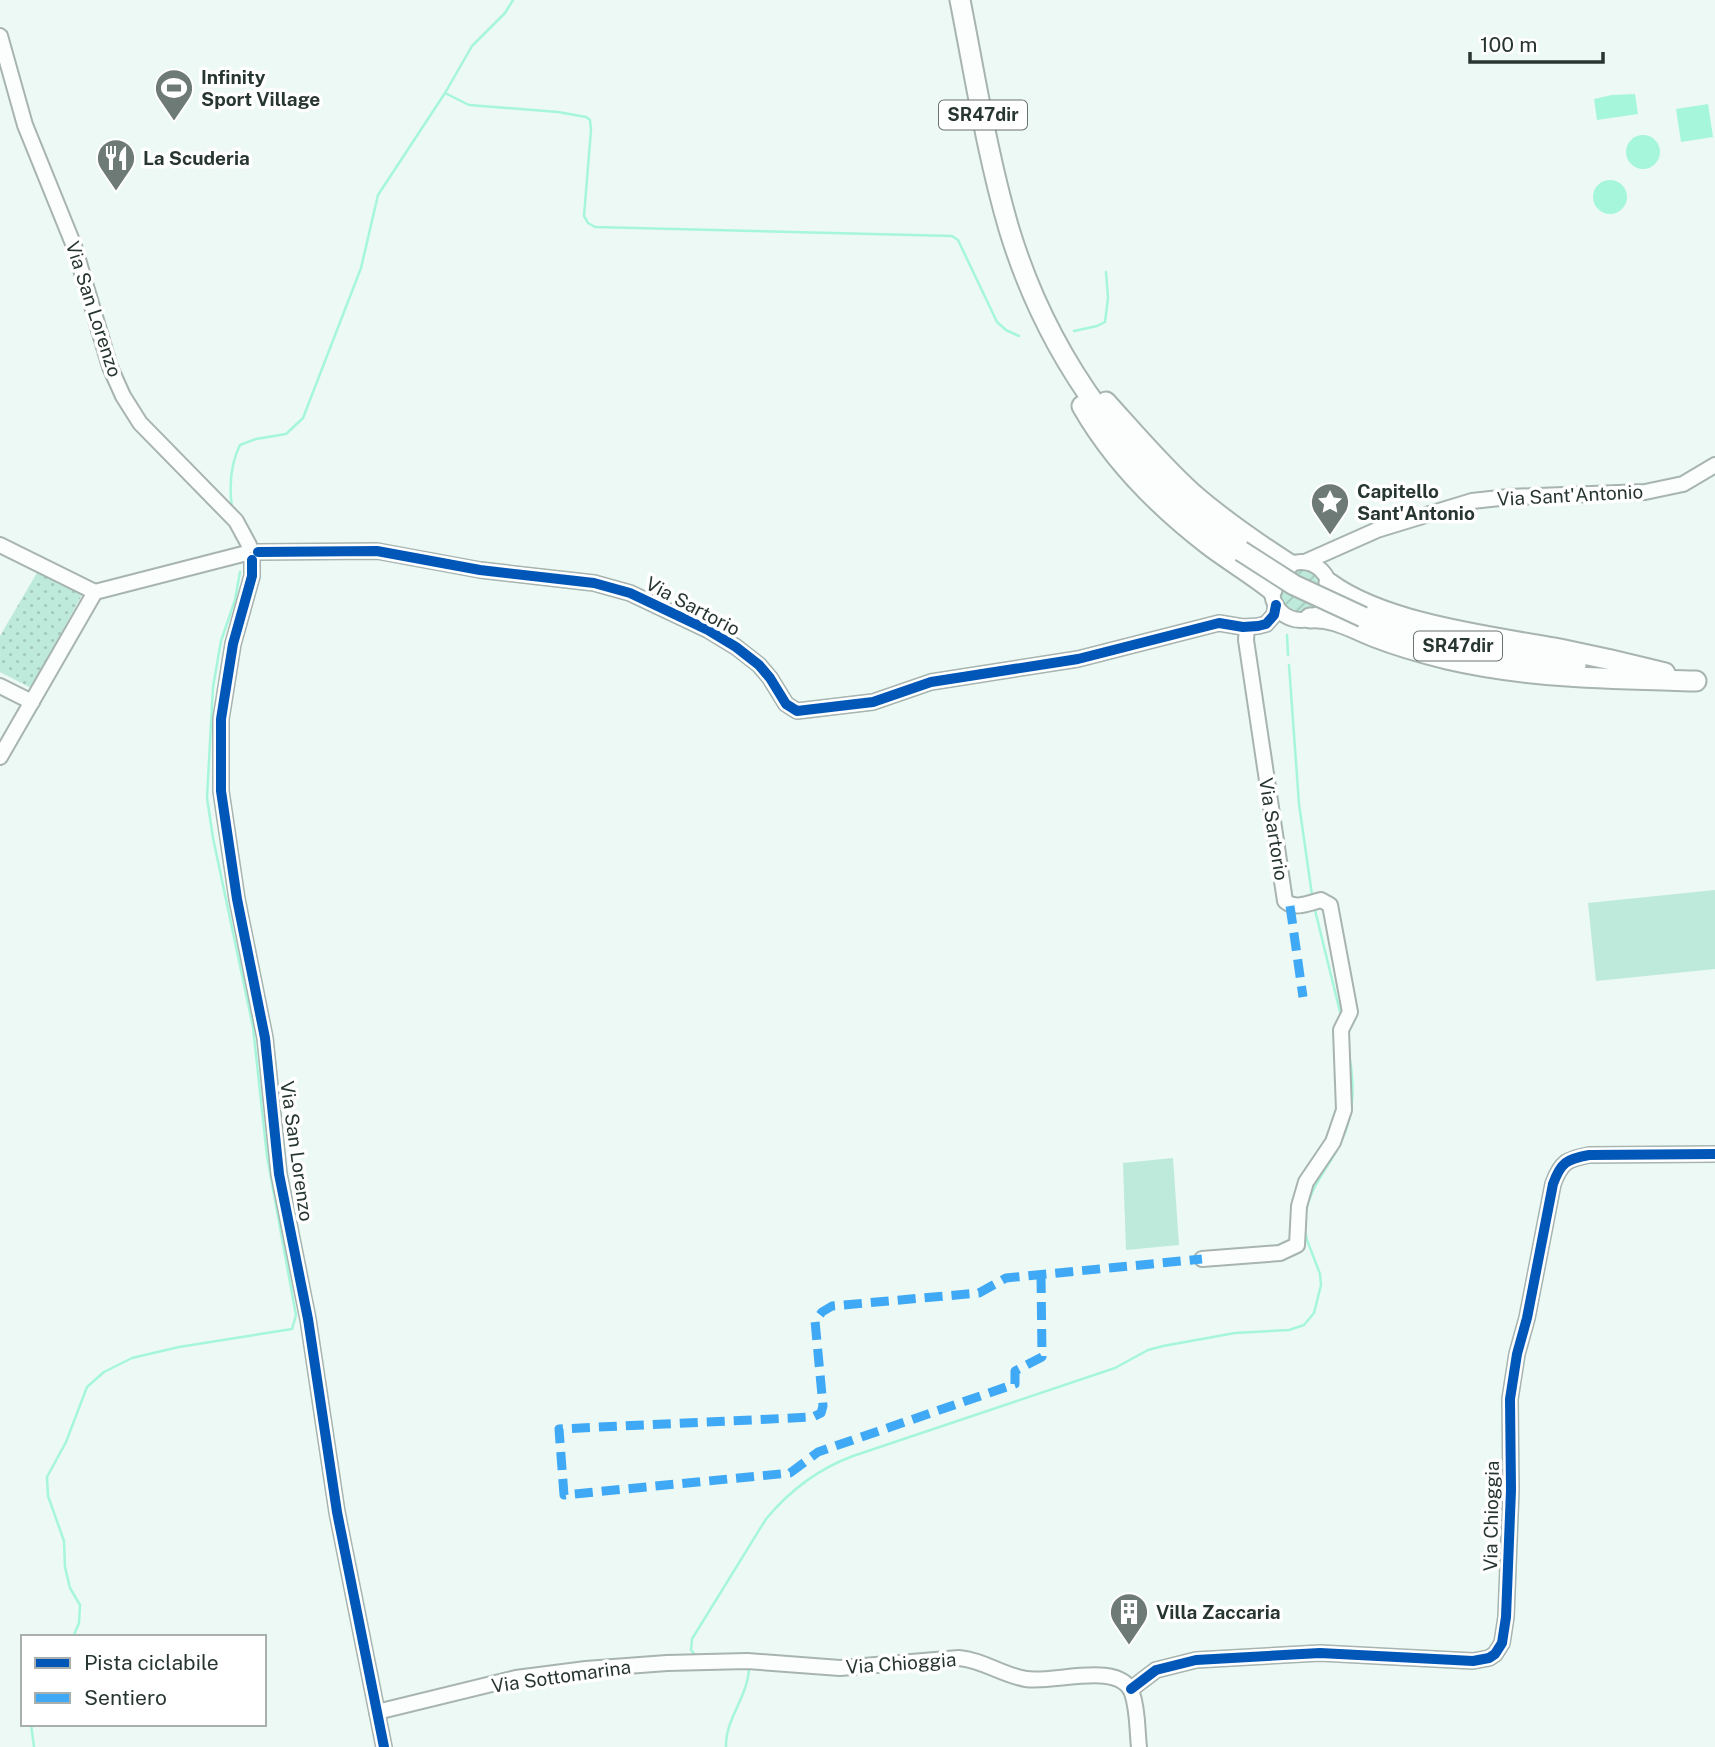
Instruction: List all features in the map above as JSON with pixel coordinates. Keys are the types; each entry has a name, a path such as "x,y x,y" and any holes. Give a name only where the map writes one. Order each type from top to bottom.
{"highway":[{"name":"SR47dir","path":"960,0 1003,206 1030,288 1072,370 1117,435 1138,460 1185,506 1241,551 1294,585 1363,617 1453,645 1590,668 1706,682"},
{"path":"1030,288 1090,381 1146,446 1212,510 1297,563"},
{"path":"1030,288 1047,343 1089,419 1116,459 1187,528 1274,597"},
{"path":"1328,581 1364,603 1425,622 1478,635 1595,656 1706,682"},
{"path":"1303,619 1330,619 1407,648 1498,668 1548,675 1706,682"}],"street":[{"name":"Via San Lorenzo","path":"0,36 26,125 74,246 110,367 124,396 141,423 236,521 251,553 252,576 233,645 220,719 221,791 237,899 265,1038 279,1174 308,1319 337,1511 384,1747"},
{"name":"Via Sant'Antonio","path":"1297,563 1377,530 1472,501 1645,492 1683,484 1715,465"},
{"path":"0,545 95,592 251,553"},
{"path":"1274,597 1284,614 1303,619 1324,608 1328,600 1328,563 1334,548"},
{"name":"Via Sartorio","path":"251,553 377,551 480,570 594,583 630,593 708,630 736,647 759,665 786,704 797,711 873,702 931,682 1079,659 1204,626 1259,635 1286,621 1303,619"},
{"path":"1246,631 1266,624 1274,615 1277,574 1297,563 1318,567 1328,581"},
{"path":"0,757 95,592"},
{"name":"Via Sartorio","path":"1202,1259 1280,1253 1297,1245 1299,1206 1306,1182 1333,1142 1344,1110 1341,1030 1350,1012 1330,905 1321,900 1290,906 1285,901 1246,631"},
{"path":"0,685 32,702"},
{"name":"Via Chioggia","path":"751,1661 840,1668 959,1658 978,1661 1026,1679 1047,1680 1102,1674 1119,1679 1131,1689 1156,1670 1196,1660 1320,1653 1473,1661 1489,1658 1502,1643 1506,1617 1511,1490 1510,1399 1517,1354 1527,1318 1553,1184 1559,1167 1572,1158 1589,1155 1715,1154"},
{"name":"Via Sottomarina","path":"377,1712 516,1678 551,1673 667,1663 751,1661"},
{"path":"1131,1689 1139,1747"}],"shaded area":[{"path":"1635,94 1638,114 1597,120 1594,99"},
{"path":"1708,104 1713,137 1681,142 1676,109"},
{"path":"1643,135 1655,140 1660,152 1655,164 1643,169 1631,164 1626,152 1631,140"},
{"path":"1610,180 1622,185 1627,197 1622,209 1610,214 1598,209 1593,197 1598,185"},
{"path":"1301,570 1316,576 1322,591 1316,606 1301,612 1286,606 1280,591 1286,576"},
{"path":"38,571 83,593 31,688 0,672 0,636"},
{"path":"1715,890 1715,969 1596,981 1588,903"},
{"path":"1173,1158 1179,1245 1126,1250 1123,1163"}],"waterway":[{"path":"232,508 231,476 240,445 256,439 286,434 303,418 361,268 378,195 445,93 472,46 505,13 513,0"},
{"path":"445,93 469,105 558,112 590,120 584,216 588,223 595,227 952,236 958,240 997,322 1019,336"},
{"path":"1074,331 1105,322 1108,298 1106,272"},
{"path":"74,1635 79,1623 80,1605 70,1588 65,1567 64,1541 48,1496 47,1477 66,1442 87,1387 104,1372 132,1358 179,1347 292,1329 296,1315 267,1156 253,1027 207,798 213,687 221,641 235,600 240,572"},
{"path":"1287,635 1288,655"},
{"path":"1289,665 1299,804 1312,895"},
{"path":"1315,910 1341,1016"},
{"path":"1305,1214 1313,1190 1346,1131 1353,1094 1349,1054"},
{"path":"721,1655 695,1655 691,1650 692,1639 766,1519 805,1482 828,1467 853,1456 1115,1368 1148,1350 1235,1333 1289,1330 1304,1325 1314,1313 1321,1285 1320,1274 1304,1227"},
{"path":"726,1747 729,1727 745,1689 749,1668"},
{"path":"31,1726 34,1747"}],"marked path":[{"path":"1290,906 1303,997"},
{"path":"1041,1275 1042,1357 1015,1371 1015,1384 818,1452 790,1473 564,1495 559,1429 813,1417 821,1413 823,1406 815,1321 822,1312 832,1306 979,1293 1006,1278 1202,1259"}],"cycle path":[{"path":"258,552 377,551 480,570 594,583 630,593 708,630 736,647 759,665 786,704 797,711 873,702 931,682 1078,659 1219,623 1243,627 1258,626 1266,624 1274,615 1276,605"},
{"path":"252,560 252,576 233,644 221,719 221,791 237,899 265,1038 279,1174 308,1319 337,1512 384,1747"},
{"path":"1131,1689 1156,1670 1196,1660 1320,1653 1473,1661 1495,1654 1502,1643 1506,1617 1511,1490 1510,1399 1517,1354 1556,1177 1566,1163 1589,1155 1715,1154"}],"place":[{"name":"Infinity Sport Village","path":"174,122"},
{"name":"La Scuderia","path":"116,192"},
{"name":"Capitello Sant'Antonio","path":"1330,536"},
{"name":"Villa Zaccaria","path":"1129,1646"}]}
